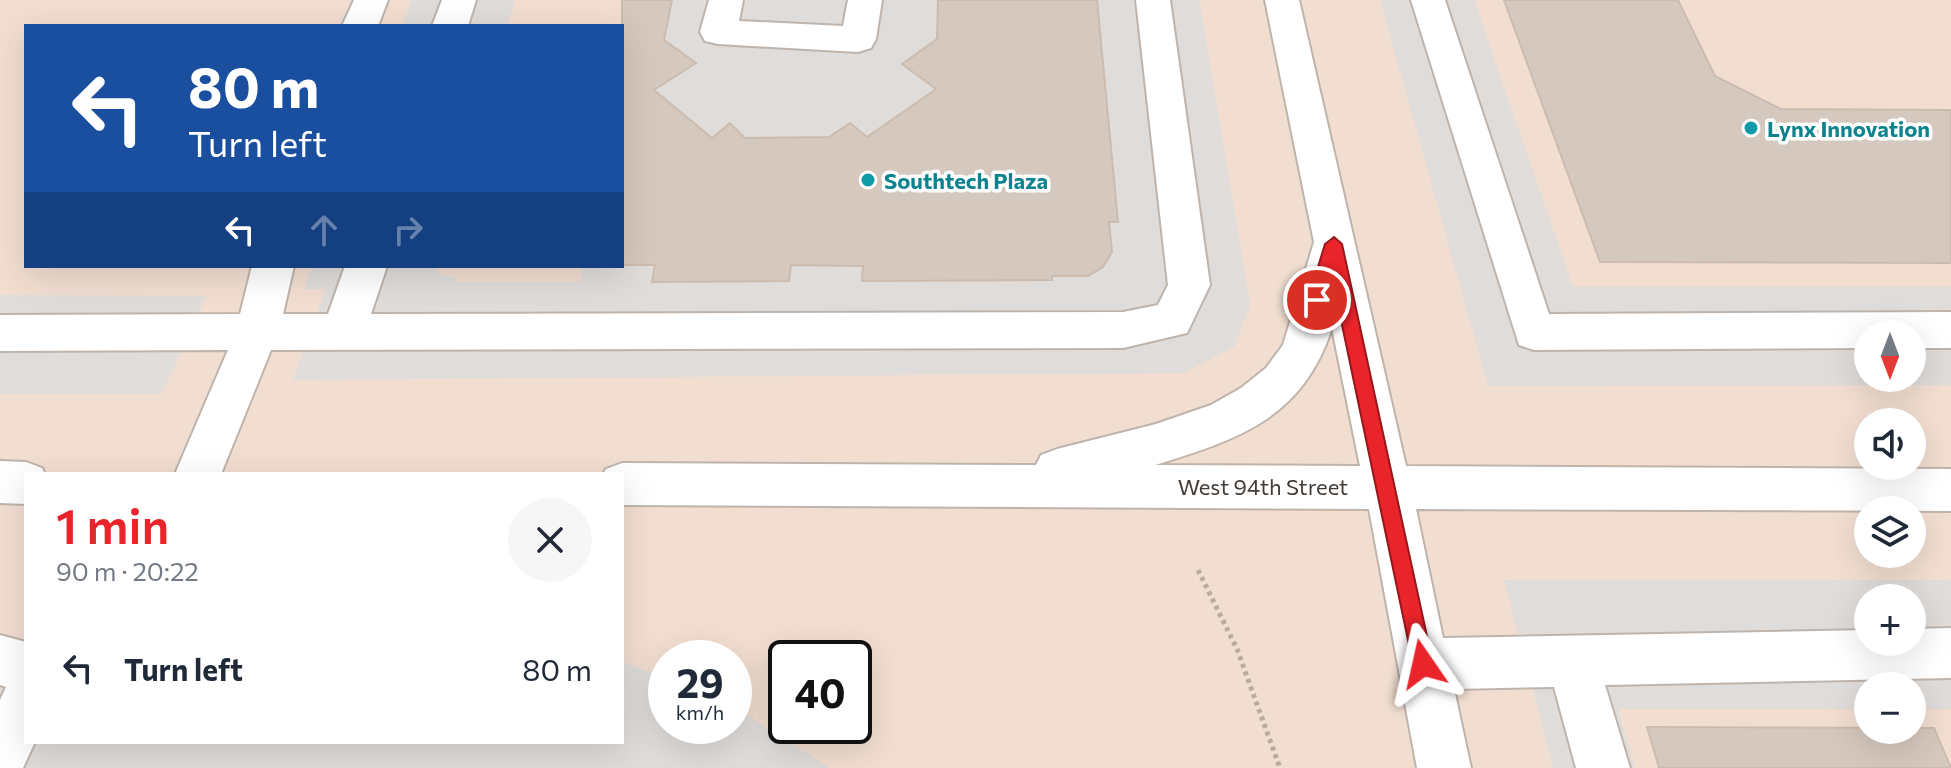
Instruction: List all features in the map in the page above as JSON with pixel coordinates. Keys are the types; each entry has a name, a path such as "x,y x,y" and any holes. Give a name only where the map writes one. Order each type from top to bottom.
{"street":[{"path":"361,24 371,0"},
{"path":"451,24 459,0"},
{"path":"726,0 718,32 858,39 865,0"},
{"path":"0,333 1123,330 1172,320 1189,285 1153,0"},
{"path":"1282,0 1388,487 1444,768"},
{"path":"1428,0 1534,332 1951,330"},
{"path":"1007,485 1200,430 1240,413 1268,396 1284,381 1300,356 1334,244"},
{"path":"199,472 257,332 273,268"},
{"path":"343,332 365,268"},
{"path":"0,482 24,483"},
{"name":"West 94th Street","path":"624,484 1951,490"},
{"path":"1423,664 1951,653"},
{"path":"0,660 24,666"},
{"path":"1572,661 1603,768"},
{"path":"0,759 24,706"}],"path":[{"path":"1198,570 1237,649 1280,768"}],"shaded area":[{"path":"0,0 1951,0 1951,768 0,768"},
{"path":"412,0 515,0 508,24 403,24"},
{"path":"672,0 938,0 937,39 902,64 936,89 867,137 850,123 829,137 745,138 730,124 712,138 654,90 696,63 664,40"},
{"path":"1097,0 1199,0 1250,305 1234,347 1184,373 293,380 326,289 304,289 311,268 438,268 439,274 456,278 455,282 580,282 583,268 655,265 653,282 788,281 791,265 863,266 863,281 1051,280 1052,276 1111,249 1109,222 1118,222"},
{"path":"1380,0 1474,0 1573,287 1951,287 1951,385 1926,385 1926,320 1854,320 1854,385 1488,386"},
{"path":"0,295 206,296 162,394 0,394"},
{"path":"1504,580 1951,580 1951,709 1926,709 1926,672 1854,672 1854,709 1618,709 1635,768 1553,768"},
{"path":"624,662 648,672 648,744 752,744 752,718 768,729 768,744 792,744 830,768 0,768 0,679 24,680 24,744 624,744"}],"building":[{"name":"Southtech Plaza","path":"622,0 672,0 664,40 696,63 654,90 712,138 730,123 745,138 829,137 850,123 867,137 936,89 902,64 937,39 938,0 1097,0 1118,222 1109,222 1112,252 1103,267 1088,276 1052,276 1052,280 862,281 863,266 791,265 789,281 652,282 655,265 624,265"},
{"name":"Lynx Innovation","path":"1504,0 1678,0 1715,76 1781,109 1951,110 1951,263 1600,262"},
{"path":"1647,727 1854,728 1854,744 1926,744 1926,728 1934,728 1951,768 1659,768"}],"place":[{"name":"Lynx Innovation","path":"1751,128"},
{"name":"Southtech Plaza","path":"868,180"}],"route":[{"path":"1317,300 1334,244 1388,487 1423,664"}]}
